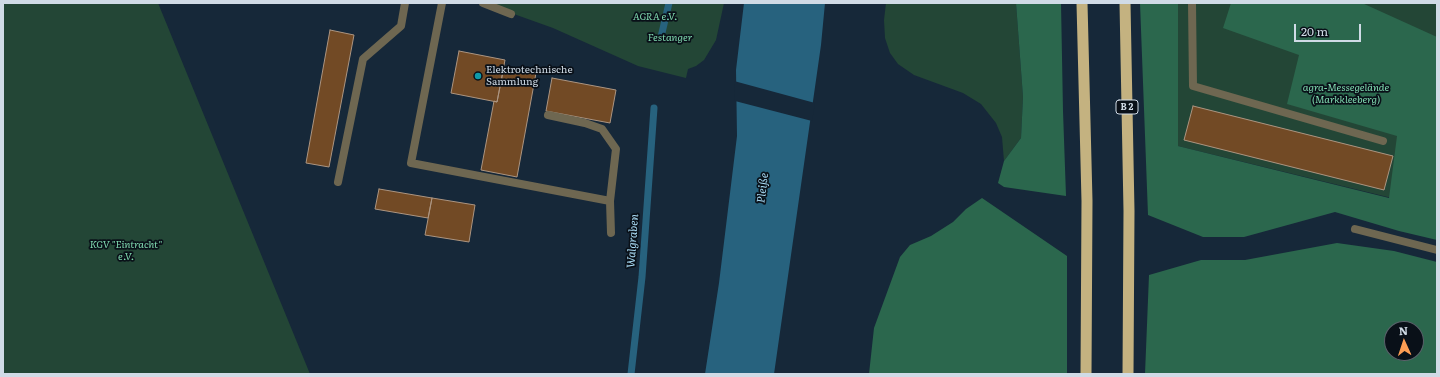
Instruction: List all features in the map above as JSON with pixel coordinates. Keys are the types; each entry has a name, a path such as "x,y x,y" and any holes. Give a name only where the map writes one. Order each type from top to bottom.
{"highway":[{"path":"1082,3 1087,201 1086,374"},
{"name":"B 2","path":"1125,3 1129,211 1128,374"}],"lane":[{"path":"338,182 364,59 401,26 405,3"},
{"path":"442,3 411,163 610,201"},
{"path":"483,3 510,14"},
{"path":"1192,3 1193,86 1383,141"},
{"path":"548,116 585,123 602,129 616,149 610,201 611,233"},
{"path":"1355,229 1437,250"}],"green space":[{"name":"KGV \"Eintracht\" e.V.","path":"3,3 158,3 310,374 3,374"},
{"name":"Festanger","path":"483,3 724,3 716,40 704,60 696,66 688,69 686,78 638,66 553,28"},
{"path":"886,3 1016,3 1023,97 1021,138 1004,161 1002,137 996,123 981,104 963,93 914,75 898,64 890,53 885,38 884,20"},
{"path":"1016,3 1061,3 1066,196 1004,187 998,183 1004,161 1021,138 1023,97"},
{"name":"agra-Messegelände (Markkleeberg)","path":"1140,3 1437,3 1437,209 1178,146"},
{"path":"1140,3 1178,3 1178,146 1389,198 1397,136 1287,104 1299,55 1223,28 1231,3 1362,3 1437,37 1437,240 1399,231 1335,212 1244,237 1203,237 1148,215"},
{"path":"982,198 1067,256 1067,374 869,374 874,328 900,257 910,245 931,236 953,222 966,209"},
{"path":"1337,243 1394,251 1437,262 1437,374 1145,374 1149,275 1201,260 1245,260"}],"water":[{"name":"Pleiße","path":"744,3 825,3 821,45 774,374 705,374 719,283 737,136 736,70"}],"pier":[{"path":"734,81 815,103 812,121 735,101"}],"building":[{"path":"330,30 354,35 329,167 306,163"},
{"path":"459,51 505,60 497,102 451,93"},
{"path":"504,67 536,73 517,177 481,170 494,101 497,102"},
{"path":"552,78 616,90 610,123 546,111"},
{"path":"1193,106 1393,156 1384,190 1184,140"},
{"path":"379,189 432,198 428,218 375,209"},
{"path":"432,198 475,205 469,242 425,235"}],"waterway":[{"name":"Walgraben","path":"661,37 669,3"},
{"name":"Walgraben","path":"631,374 642,277 654,108"}],"place":[{"name":"Elektrotechnische Sammlung","path":"478,76"}],"park label":[{"name":"AGRA e.V.","path":"655,17"}]}
